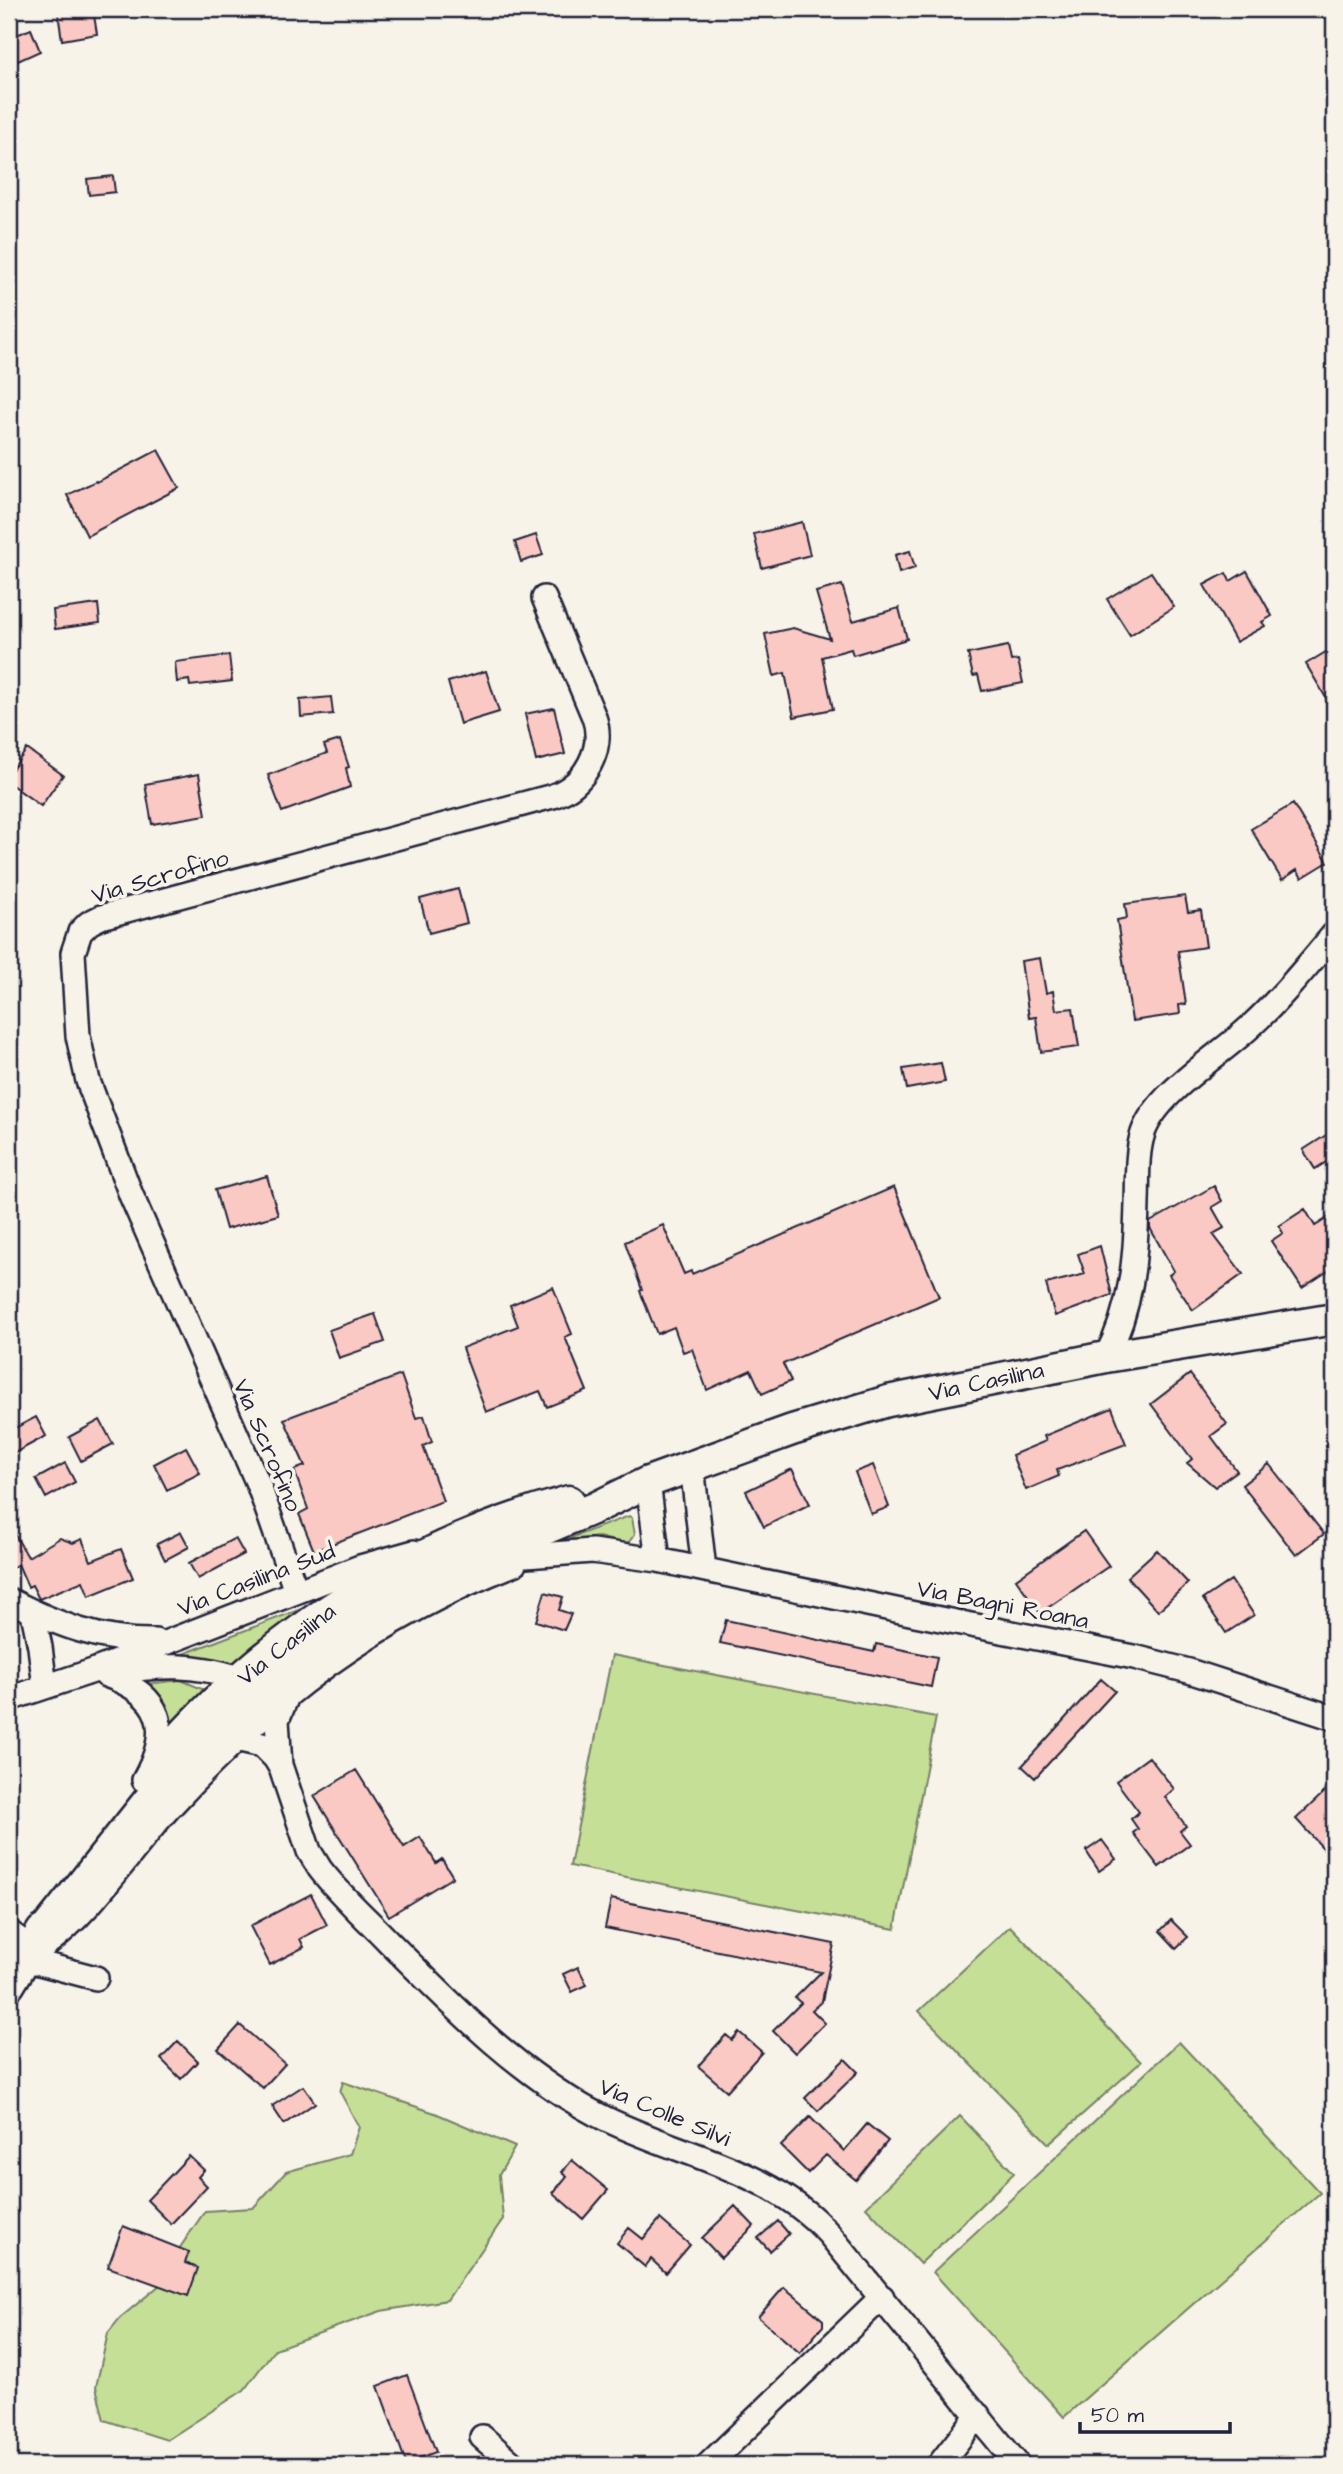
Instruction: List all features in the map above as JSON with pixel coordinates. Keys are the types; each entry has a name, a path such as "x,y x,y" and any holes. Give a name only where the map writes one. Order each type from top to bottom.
{"main road":[{"name":"Via Casilina","path":"21,1946 180,1767 282,1672 355,1620 400,1593 469,1560 597,1507 648,1482 800,1427 888,1401 1106,1357 1334,1319"},
{"name":"Via Casilina","path":"9,1985 21,1946 144,1780 195,1721 278,1646 334,1605 441,1547 524,1514 648,1482"}],"street":[{"name":"Via Scrofino","path":"296,1591 259,1486 131,1195 96,1105 78,1036 74,947 84,928 101,917 554,796 568,789 590,764 598,743 598,733 594,717 544,598"},
{"path":"1106,1357 1130,1293 1136,1246 1139,1152 1145,1127 1168,1096 1274,1004 1334,934"},
{"path":"692,1466 704,1569"},
{"path":"648,1482 658,1560"},
{"name":"Via Casilina Sud","path":"9,1699 98,1672 168,1641 383,1560 441,1547"},
{"name":"Via Bagni Roana","path":"534,1556 592,1551 704,1569 1133,1657 1201,1675 1333,1718"},
{"path":"469,1560 534,1556"},
{"path":"21,1946 68,1926 167,1811 236,1739 288,1693 404,1615 466,1584 534,1556"},
{"path":"9,1600 33,1613 81,1632 132,1641 168,1641"},
{"path":"33,1613 45,1687"},
{"path":"98,1672 182,1665 240,1678 355,1620"},
{"path":"81,1632 98,1672 123,1681 138,1691 149,1701 156,1715 160,1731 159,1746 144,1780"},
{"path":"281,1768 277,1720 288,1693"},
{"path":"236,1739 262,1745 281,1768"},
{"name":"Via Colle Silvi","path":"281,1768 309,1851 326,1877 475,2026 535,2074 595,2113 652,2139 751,2176 786,2196 822,2226 1018,2465"},
{"path":"21,1946 96,1978"},
{"path":"708,2465 882,2297"},
{"path":"939,2465 978,2416"},
{"path":"482,2437 514,2465"}],"green space":[{"path":"629,1516 632,1518 635,1534 629,1542 621,1543 599,1537 562,1541"},
{"path":"322,1601 236,1664 175,1657"},
{"path":"612,1655 936,1717 895,1929 570,1866"},
{"path":"181,1680 207,1691 169,1732 146,1684"},
{"path":"1010,1926 1141,2062 1049,2144 919,2011"},
{"path":"1179,2042 1320,2193 1064,2417 933,2272"},
{"path":"343,2082 435,2113 515,2147 499,2175 503,2219 447,2300 381,2311 275,2349 244,2390 167,2440 104,2420 96,2387 108,2333 120,2318 178,2270 179,2249 205,2211 253,2208 286,2172 350,2154 359,2127 340,2092"},
{"path":"960,2116 1014,2173 920,2264 866,2207"}],"building":[{"path":"93,9 97,34 62,40 58,13"},
{"path":"31,29 40,51 9,65 9,38"},
{"path":"113,176 115,192 89,195 87,179"},
{"path":"158,450 179,488 87,536 67,495"},
{"path":"802,522 810,555 762,568 754,534"},
{"path":"536,535 543,555 521,562 515,542"},
{"path":"910,551 915,568 899,573 895,555"},
{"path":"1247,571 1272,616 1262,622 1265,626 1236,642 1204,585 1226,573 1230,581"},
{"path":"1151,572 1174,607 1130,635 1107,599"},
{"path":"842,585 853,621 899,608 907,639 853,655 851,649 822,657 833,709 794,717 785,673 774,676 765,634 793,628 830,639 816,592"},
{"path":"98,604 100,623 55,629 53,610"},
{"path":"1008,646 1011,661 1018,660 1023,683 982,691 978,675 973,676 968,654"},
{"path":"1334,647 1334,711 1306,664"},
{"path":"229,655 232,681 190,686 189,680 177,682 175,662"},
{"path":"486,671 499,712 460,724 448,682"},
{"path":"331,697 333,714 301,717 300,700"},
{"path":"554,708 565,754 536,761 525,714"},
{"path":"340,740 349,767 346,768 350,787 282,812 268,775 327,753 324,745"},
{"path":"27,749 63,775 41,806 9,783 9,774"},
{"path":"199,774 206,815 152,824 145,784"},
{"path":"1293,804 1328,862 1302,878 1297,870 1282,880 1251,829"},
{"path":"458,889 467,923 429,933 420,899"},
{"path":"1185,896 1188,912 1201,910 1206,947 1178,951 1186,1004 1179,1005 1180,1014 1132,1021 1117,920 1127,918 1125,904"},
{"path":"1040,958 1046,993 1053,991 1056,1010 1073,1008 1079,1047 1041,1052 1036,1017 1029,1018 1021,961"},
{"path":"941,1063 945,1082 907,1089 903,1069"},
{"path":"1334,1130 1334,1157 1315,1169 1303,1150"},
{"path":"267,1176 278,1215 226,1229 215,1190"},
{"path":"1214,1186 1222,1201 1212,1207 1224,1228 1213,1234 1243,1274 1193,1310 1169,1275 1174,1271 1150,1228 1150,1222"},
{"path":"894,1187 939,1297 783,1364 791,1381 762,1394 751,1370 707,1390 692,1349 683,1352 674,1327 657,1334 625,1242 663,1225 684,1274 691,1271 692,1274"},
{"path":"1305,1209 1315,1226 1334,1214 1334,1267 1302,1288 1271,1241 1283,1233 1279,1226"},
{"path":"1100,1246 1112,1295 1055,1316 1046,1284 1085,1274 1078,1254"},
{"path":"553,1287 572,1334 565,1337 587,1391 547,1407 540,1391 486,1412 462,1348 518,1326 510,1305"},
{"path":"375,1314 385,1342 339,1358 329,1330"},
{"path":"1190,1374 1227,1424 1211,1436 1237,1471 1215,1487 1187,1463 1192,1459 1151,1404"},
{"path":"401,1375 416,1418 424,1416 432,1442 423,1446 443,1501 314,1551 299,1514 308,1509 294,1470 305,1466 284,1419"},
{"path":"1112,1408 1126,1444 1057,1470 1059,1476 1026,1490 1012,1455 1046,1441 1044,1436"},
{"path":"36,1417 46,1436 9,1456 9,1431"},
{"path":"100,1420 113,1444 81,1461 69,1437"},
{"path":"186,1447 200,1473 167,1490 154,1464"},
{"path":"65,1463 75,1482 46,1498 36,1479"},
{"path":"1269,1464 1324,1534 1296,1555 1242,1485"},
{"path":"873,1465 889,1507 871,1514 855,1472"},
{"path":"792,1469 810,1504 764,1527 746,1491"},
{"path":"9,1525 28,1557 60,1538 73,1543 82,1539 91,1561 121,1549 133,1578 89,1596 83,1581 39,1599 32,1585 28,1587 18,1564 9,1570"},
{"path":"1084,1531 1109,1566 1040,1613 1016,1579"},
{"path":"181,1532 189,1547 165,1560 157,1544"},
{"path":"235,1538 244,1554 198,1579 189,1563"},
{"path":"1157,1550 1188,1583 1158,1611 1127,1577"},
{"path":"1231,1580 1254,1615 1226,1633 1203,1599"},
{"path":"545,1592 563,1597 559,1610 571,1614 564,1630 536,1621"},
{"path":"726,1620 874,1652 876,1644 937,1657 931,1687 720,1643"},
{"path":"1101,1679 1115,1691 1035,1778 1022,1766"},
{"path":"1149,1757 1174,1789 1165,1797 1186,1826 1180,1831 1190,1844 1159,1867 1133,1833 1138,1829 1131,1819 1139,1812 1116,1781"},
{"path":"356,1770 404,1847 420,1837 436,1863 442,1859 453,1877 389,1916 314,1796"},
{"path":"1334,1783 1334,1860 1296,1819"},
{"path":"1102,1840 1116,1859 1099,1871 1086,1851"},
{"path":"311,1894 327,1925 300,1939 304,1947 270,1965 250,1926"},
{"path":"611,1899 834,1944 822,2001 812,2010 825,2023 795,2053 773,2031 801,2003 795,1998 821,1972 605,1928"},
{"path":"1171,1920 1188,1937 1176,1948 1160,1931"},
{"path":"578,1967 587,1985 572,1992 563,1974"},
{"path":"240,2025 285,2064 263,2088 218,2049"},
{"path":"739,2032 762,2052 727,2091 698,2066 726,2035 732,2040"},
{"path":"178,2041 198,2061 181,2079 161,2059"},
{"path":"845,2059 858,2072 818,2111 805,2098"},
{"path":"303,2086 315,2103 284,2124 272,2106"},
{"path":"810,2117 844,2151 867,2124 888,2141 856,2180 826,2155 808,2173 781,2146"},
{"path":"189,2156 204,2170 198,2177 207,2186 171,2224 147,2200"},
{"path":"572,2160 608,2190 583,2219 553,2193 567,2176 562,2172"},
{"path":"735,2206 754,2226 721,2258 702,2238"},
{"path":"660,2219 690,2245 666,2273 651,2259 645,2267 617,2243 629,2228 643,2239"},
{"path":"778,2221 789,2234 770,2251 758,2238"},
{"path":"123,2226 189,2252 185,2263 198,2268 188,2296 108,2267"},
{"path":"784,2287 823,2320 823,2326 800,2353 758,2317"},
{"path":"407,2375 436,2452 406,2463 378,2386"}]}
